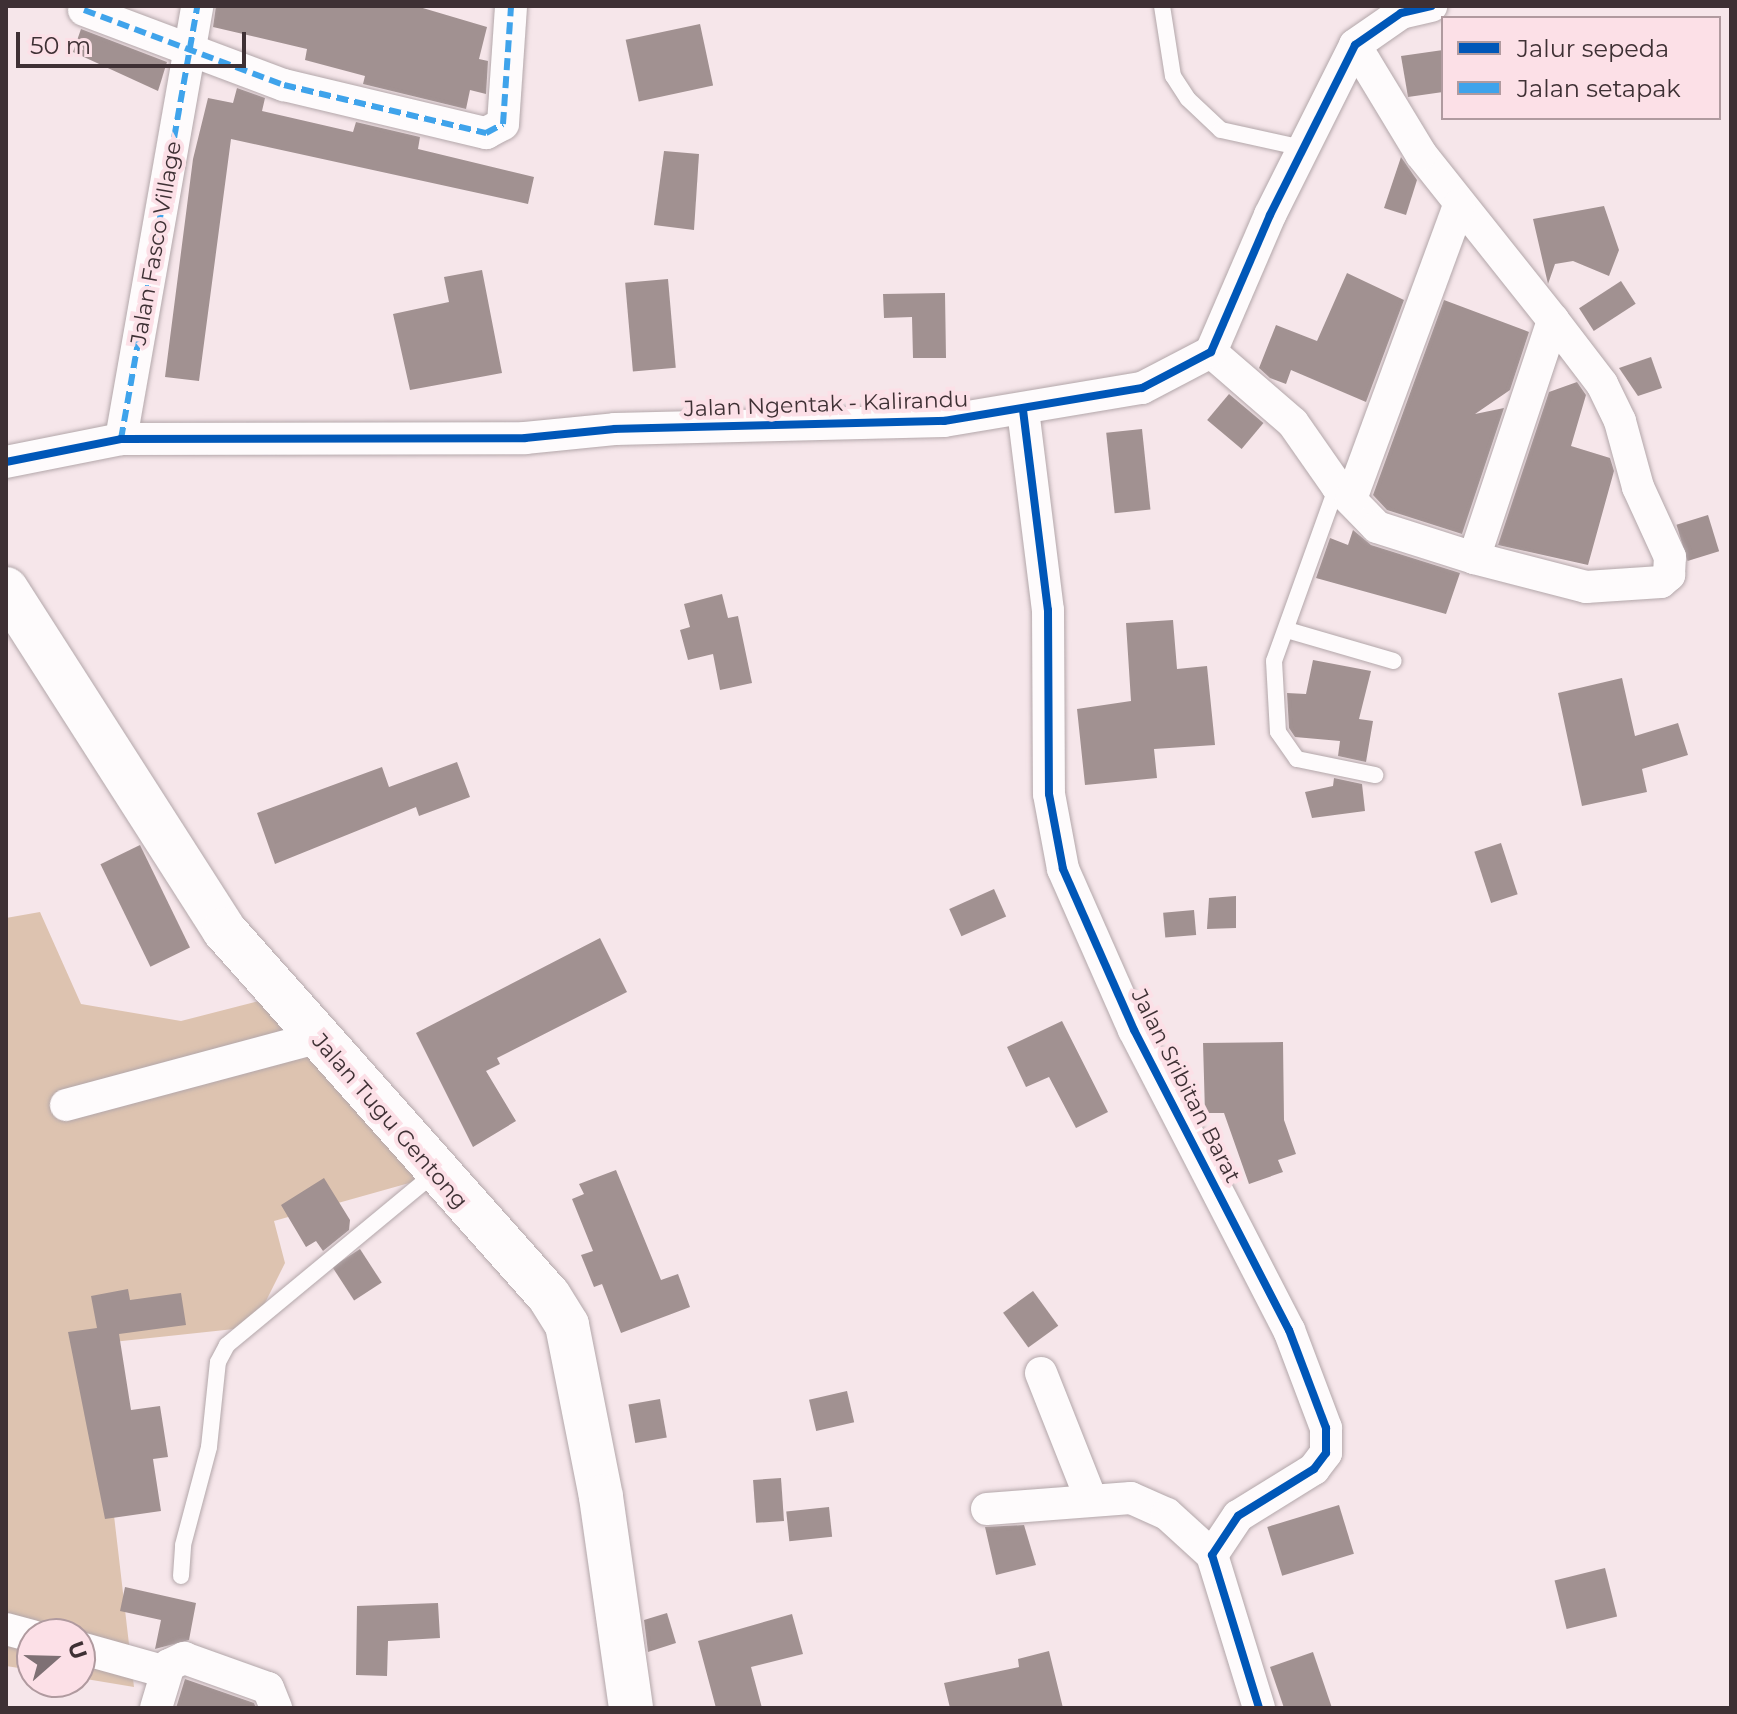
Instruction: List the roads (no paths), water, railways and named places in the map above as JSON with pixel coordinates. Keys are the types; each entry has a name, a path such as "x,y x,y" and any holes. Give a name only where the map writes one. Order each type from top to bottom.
{"main road":[{"name":"Jalan Tugu Gentong","path":"6,589 224,930 316,1038 549,1296 567,1325 601,1497 631,1708"}],"street":[{"name":"Jalan Fasco Village","path":"121,439 197,6"},
{"path":"84,10 284,85 486,133 503,124 511,6"},
{"path":"1355,45 1459,205 1602,384 1620,421 1638,487 1670,557 1669,575 1661,582 1586,587 1474,558 1377,527 1344,492 1301,431 1211,352 1303,148 1355,45 1401,13 1431,6"},
{"path":"1344,492 1459,205"},
{"path":"1474,558 1553,320"},
{"name":"Jalan Ngentak - Kalirandu","path":"7,465 121,439 525,438 615,429 944,421 1142,388 1211,352"},
{"name":"Jalan Sribitan Barat","path":"1023,410 1048,610 1049,794 1063,869 1134,1030 1289,1330 1326,1428 1326,1453 1314,1469 1238,1516 1212,1555"},
{"path":"66,1105 316,1038"},
{"path":"1041,1373 1090,1497"},
{"path":"987,1509 1090,1497 1131,1498 1167,1514 1212,1555 1259,1708"},
{"path":"96,1652 166,1672"},
{"path":"156,1708 172,1660 184,1658 268,1688 276,1708"}],"lane":[{"path":"1162,6 1173,76 1188,99 1221,130 1303,148"},
{"path":"1344,492 1274,661 1284,748 1313,765 1375,775"},
{"path":"1287,630 1394,661"},
{"path":"181,1576 209,1447 218,1362 227,1345 436,1172"}]}
